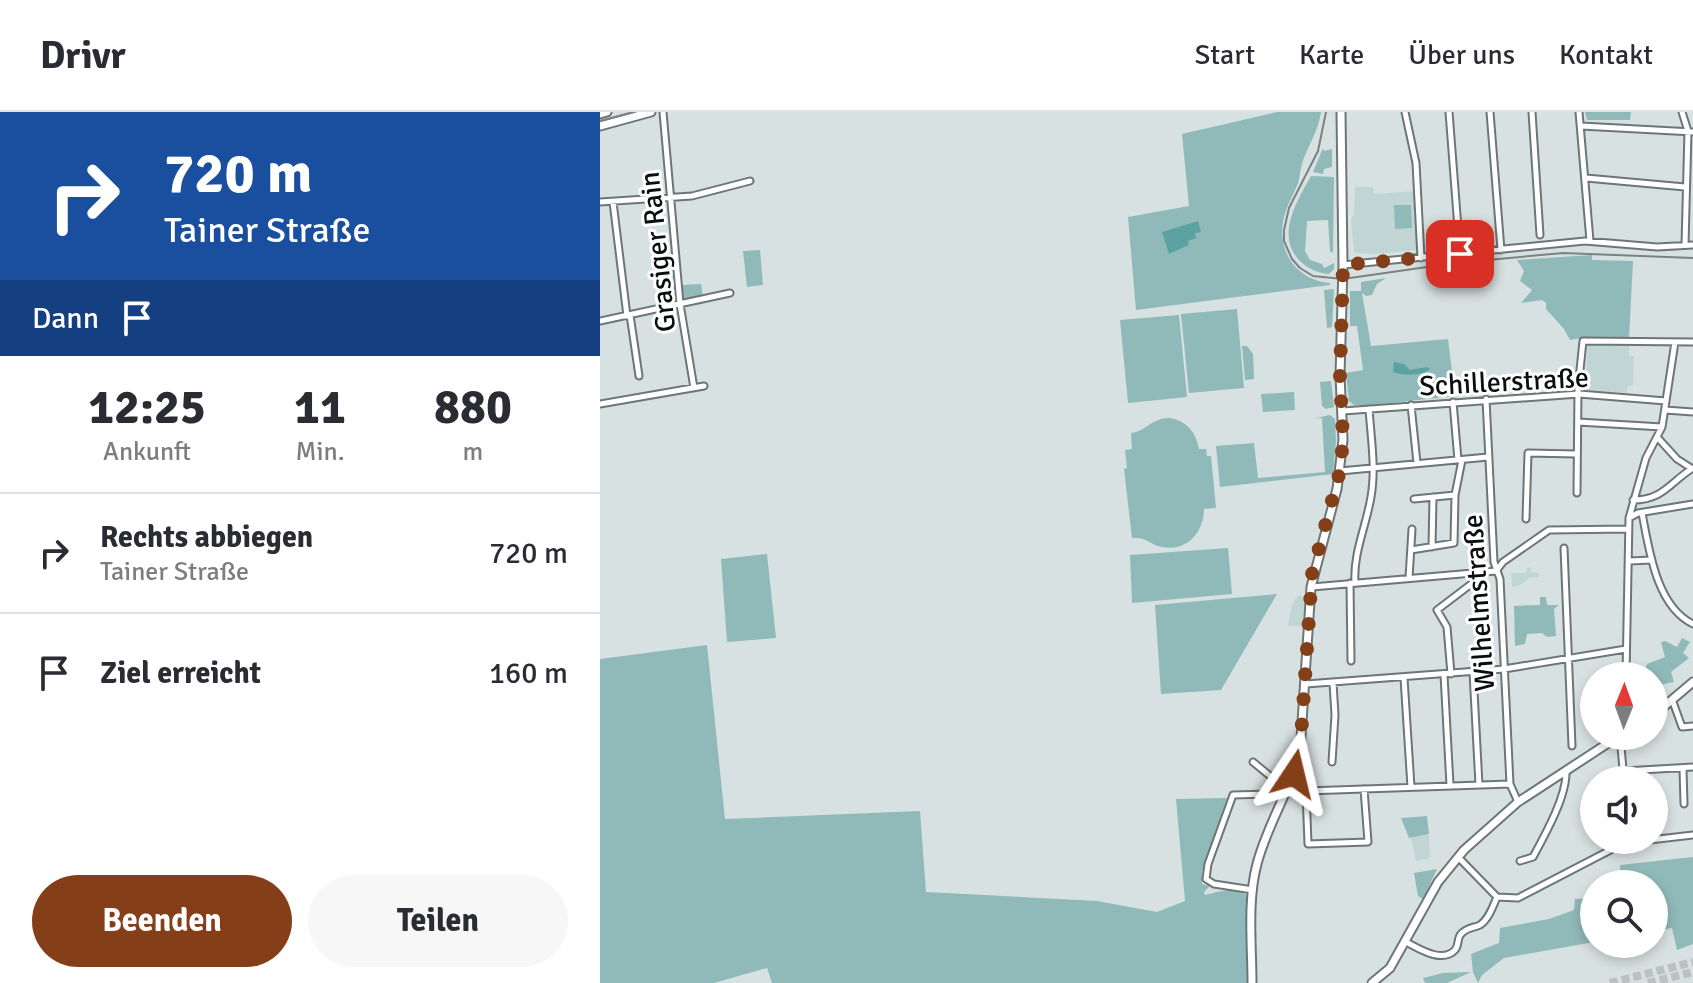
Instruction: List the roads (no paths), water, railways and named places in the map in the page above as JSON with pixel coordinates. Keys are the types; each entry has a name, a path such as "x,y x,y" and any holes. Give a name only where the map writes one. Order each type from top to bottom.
{"main road":[{"path":"600,114 607,112"},
{"path":"600,126 651,112"},
{"path":"1252,983 1253,890 1257,862 1300,752 1311,587 1340,471 1343,411 1340,376 1343,265 1341,112"},
{"path":"1668,705 1693,682"},
{"path":"1372,983 1390,968 1438,882 1458,856 1518,802 1598,750"}],"street":[{"name":"Grasiger Rain","path":"663,112 680,304 694,388"},
{"path":"1405,112 1416,163 1421,258"},
{"path":"1449,112 1460,254"},
{"path":"1490,112 1501,250"},
{"path":"1532,112 1540,235"},
{"path":"1579,112 1590,241"},
{"path":"1682,112 1690,132 1685,187 1685,245"},
{"path":"1581,126 1690,132"},
{"path":"1586,178 1685,187"},
{"path":"600,202 702,194 750,181"},
{"path":"613,202 639,376"},
{"path":"1664,247 1675,242 1684,229"},
{"path":"1343,265 1590,241 1664,247 1693,245"},
{"path":"600,321 730,293"},
{"path":"1577,493 1583,341 1693,342"},
{"path":"1627,662 1630,561 1627,529 1646,458 1662,427 1675,342"},
{"path":"600,404 704,386"},
{"name":"Schillerstraße","path":"1343,411 1579,394 1666,401"},
{"name":"Wilhelmstraße","path":"1486,399 1496,571 1500,579 1510,784 1518,802"},
{"path":"1411,550 1454,543 1455,495 1460,460 1453,402"},
{"path":"1411,405 1417,463"},
{"path":"1351,661 1354,563 1369,508 1373,468 1369,409"},
{"path":"1665,410 1693,412"},
{"path":"1578,422 1662,427"},
{"path":"1633,500 1641,500 1671,487 1692,468 1677,459 1657,437"},
{"path":"1526,519 1528,453 1577,454"},
{"path":"1340,471 1488,457"},
{"path":"1414,499 1455,495"},
{"path":"1432,547 1433,497"},
{"path":"1641,500 1640,513 1651,560 1675,610 1693,624"},
{"path":"1629,518 1640,513 1693,504"},
{"path":"1409,578 1412,529"},
{"path":"1311,587 1496,571 1503,562 1545,532 1556,529 1627,529"},
{"path":"1564,548 1572,746"},
{"path":"1630,561 1651,560"},
{"path":"1450,785 1447,627 1437,610 1488,571"},
{"path":"1306,684 1504,669 1627,649"},
{"path":"1473,672 1479,785"},
{"path":"1404,678 1411,787"},
{"path":"1332,762 1335,715 1333,683"},
{"path":"1673,702 1682,727 1693,726"},
{"path":"1253,762 1285,786 1306,791 1510,784"},
{"path":"1668,769 1693,767"},
{"path":"1683,768 1684,804"},
{"path":"1520,861 1533,857 1542,840 1567,783 1566,771"},
{"path":"1253,890 1214,884 1206,879 1206,872 1233,795 1270,794 1285,786"},
{"path":"1306,791 1308,844 1368,842 1364,789"},
{"path":"1668,837 1693,835"},
{"path":"1458,856 1497,897 1518,898 1601,854"},
{"path":"1406,942 1435,955 1452,953 1459,935 1481,924 1497,897"}],"tunnel":[{"path":"1610,983 1693,962"},
{"path":"1648,983 1693,972"}],"tram line":[{"path":"600,121 634,112"},
{"path":"1326,112 1318,151 1289,208 1284,230 1284,241 1292,259 1313,276 1343,279 1455,263 1563,253 1693,258"}]}
